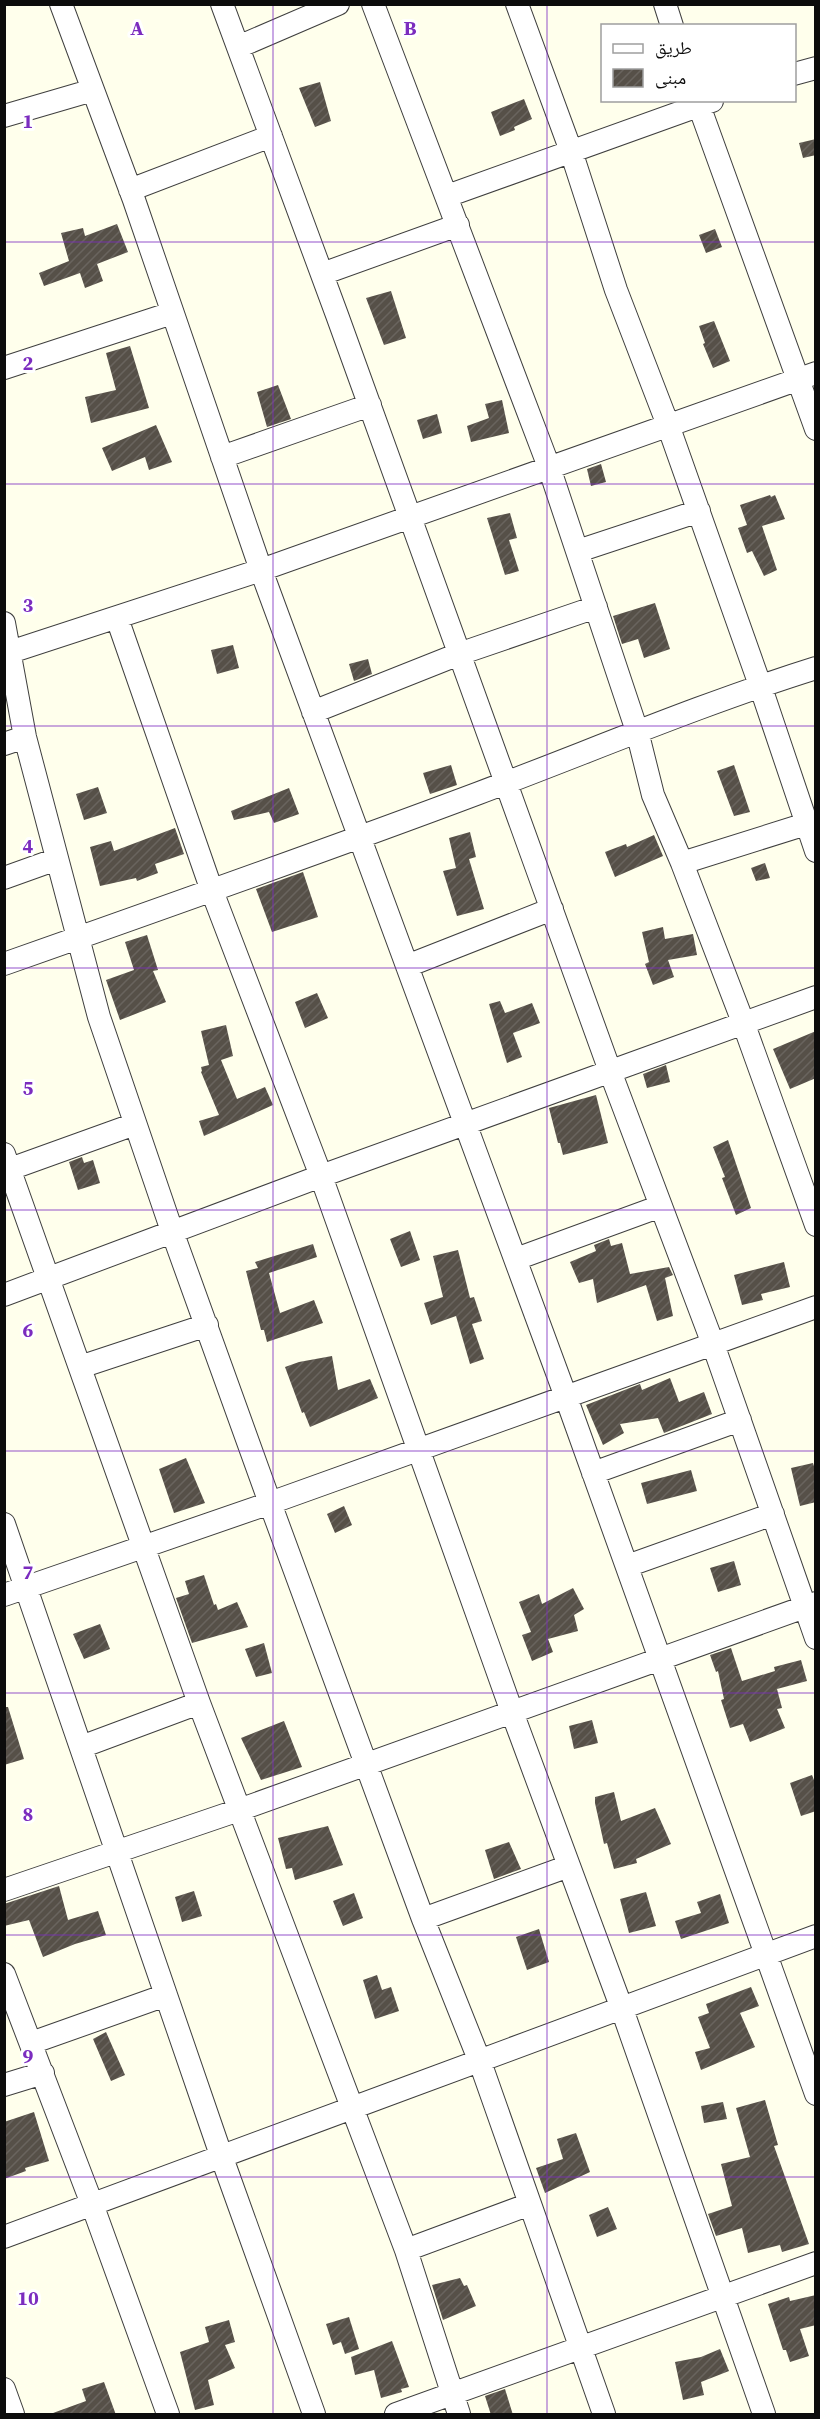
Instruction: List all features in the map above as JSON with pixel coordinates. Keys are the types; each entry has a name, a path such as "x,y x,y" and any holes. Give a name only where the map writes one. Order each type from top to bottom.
{"street":[{"path":"61,4 130,190 261,570 516,1259 816,2094"},
{"path":"222,4 411,517 610,1071 713,1344 773,1514 810,1605 816,1638"},
{"path":"238,47 338,4"},
{"path":"374,4 549,467 637,730 653,795 682,863 743,1022 816,1225"},
{"path":"517,4 571,151 616,291 699,511 816,851"},
{"path":"665,4 671,24"},
{"path":"796,74 816,68"},
{"path":"4,116 93,90"},
{"path":"447,196 703,102 806,377 816,429"},
{"path":"130,190 271,136"},
{"path":"322,273 458,225"},
{"path":"4,368 172,313"},
{"path":"7,654 261,570 806,377"},
{"path":"222,457 370,405"},
{"path":"578,551 699,511"},
{"path":"313,712 459,654 596,607"},
{"path":"117,618 212,891 321,1176 512,1712 622,2009 764,2415"},
{"path":"4,623 15,740 57,859 99,1017 172,1232 365,1763 423,1919 480,2062 604,2415"},
{"path":"4,964 359,838 506,783 637,730 760,685 816,668"},
{"path":"682,863 806,824"},
{"path":"4,878 57,859"},
{"path":"407,966 552,909"},
{"path":"4,1295 321,1176 816,997"},
{"path":"135,1124 7,1161 199,1703 406,2250 456,2404"},
{"path":"516,1259 661,1206"},
{"path":"4,1595 270,1503 816,1307"},
{"path":"80,1367 207,1325"},
{"path":"593,1473 740,1420"},
{"path":"627,1566 773,1514"},
{"path":"4,1524 221,2155 314,2415"},
{"path":"4,1890 239,1810 810,1605"},
{"path":"81,1747 199,1703"},
{"path":"423,1919 569,1866"},
{"path":"4,2237 816,1936"},
{"path":"7,1985 43,2073 168,2415"},
{"path":"31,2043 166,1995"},
{"path":"4,2085 43,2073"},
{"path":"406,2250 530,2204"},
{"path":"396,2415 456,2404 580,2349 816,2263"},
{"path":"4,2389 13,2415"}],"building":[{"path":"320,82 331,121 315,127 299,88"},
{"path":"524,99 532,119 500,136 491,112"},
{"path":"816,139 816,155 803,158 799,143"},
{"path":"117,224 128,252 97,264 103,281 85,288 80,273 44,286 39,273 69,261 61,233 83,228 85,236"},
{"path":"715,229 722,247 706,253 699,235"},
{"path":"391,291 406,338 384,345 366,298"},
{"path":"714,321 730,361 713,368 703,344 705,343 699,326"},
{"path":"130,346 149,408 91,423 85,397 116,390 106,353"},
{"path":"278,385 291,419 267,427 257,392"},
{"path":"502,400 509,433 471,442 467,426 489,418 485,404"},
{"path":"437,414 442,433 423,439 417,420"},
{"path":"156,425 172,462 149,470 145,457 112,471 102,448"},
{"path":"601,464 606,482 591,486 587,469"},
{"path":"770,495 771,497 775,495 785,519 762,526 777,570 764,576 752,551 747,553 738,528 747,525 740,505"},
{"path":"510,513 517,538 509,540 519,571 505,575 487,518"},
{"path":"655,603 670,649 644,658 638,639 622,644 613,616"},
{"path":"233,645 239,668 217,674 211,650"},
{"path":"368,659 372,674 354,681 349,664"},
{"path":"451,765 457,785 430,794 423,773"},
{"path":"734,765 750,812 734,816 717,771"},
{"path":"98,787 107,813 84,820 76,794"},
{"path":"289,788 299,814 274,823 269,812 234,820 231,811"},
{"path":"175,828 184,854 155,864 158,873 137,881 136,878 100,886 90,847 111,841 114,851"},
{"path":"470,832 476,857 469,859 484,909 457,916 443,871 456,868 449,838"},
{"path":"654,835 663,856 615,877 605,852 626,844 627,847"},
{"path":"765,863 770,878 756,881 751,868"},
{"path":"303,872 318,917 272,932 256,889"},
{"path":"663,927 665,939 693,934 697,955 668,960 674,977 653,985 645,964 649,962 642,932"},
{"path":"147,935 158,970 153,971 166,1002 120,1020 106,980 134,970 125,942"},
{"path":"317,993 328,1018 305,1028 295,1002"},
{"path":"500,1001 505,1013 532,1003 540,1023 513,1033 522,1057 507,1063 489,1004"},
{"path":"226,1025 233,1056 221,1060 237,1099 265,1087 273,1105 204,1136 199,1121 219,1115 201,1072 201,1067 209,1065 201,1031"},
{"path":"816,1031 816,1078 790,1089 773,1049"},
{"path":"666,1065 670,1082 647,1088 643,1074"},
{"path":"596,1095 608,1143 563,1155 549,1108"},
{"path":"728,1140 751,1208 736,1215 713,1147"},
{"path":"82,1157 84,1163 93,1160 100,1183 78,1190 69,1162"},
{"path":"410,1231 420,1260 401,1267 390,1239"},
{"path":"609,1239 611,1246 622,1243 630,1274 669,1267 673,1275 665,1278 673,1316 657,1321 646,1285 597,1303 593,1279 579,1283 570,1262 596,1251 594,1245"},
{"path":"313,1244 317,1257 269,1273 280,1313 314,1300 323,1323 267,1342 264,1330 261,1330 246,1271 258,1268 255,1262"},
{"path":"458,1250 470,1298 474,1297 482,1321 472,1324 484,1359 470,1364 456,1316 431,1325 424,1303 443,1297 433,1256"},
{"path":"784,1262 790,1287 761,1294 763,1300 742,1305 734,1275"},
{"path":"332,1356 338,1390 370,1379 378,1398 310,1427 304,1412 302,1413 285,1367"},
{"path":"670,1378 679,1402 704,1392 712,1414 664,1433 658,1418 620,1424 624,1433 603,1445 586,1405 640,1384 642,1390"},
{"path":"186,1458 205,1503 174,1513 159,1469"},
{"path":"813,1463 816,1473 816,1502 800,1506 791,1468"},
{"path":"691,1470 697,1491 647,1504 641,1483"},
{"path":"344,1506 352,1525 335,1533 327,1514"},
{"path":"734,1561 741,1585 718,1592 710,1568"},
{"path":"204,1575 214,1605 216,1604 218,1610 237,1602 248,1627 192,1643 176,1598 189,1594 185,1581"},
{"path":"573,1588 584,1609 574,1615 578,1631 548,1639 553,1652 532,1661 522,1635 531,1632 519,1602 539,1594 542,1604"},
{"path":"100,1624 110,1649 84,1659 73,1634"},
{"path":"264,1643 272,1673 256,1677 245,1649"},
{"path":"731,1648 742,1681 775,1671 774,1667 801,1660 807,1681 777,1689 782,1708 777,1709 785,1728 750,1742 743,1724 730,1728 721,1700 724,1699 718,1671 716,1672 710,1655"},
{"path":"4,1707 8,1707 24,1759 4,1765"},
{"path":"592,1720 598,1743 574,1749 569,1726"},
{"path":"284,1721 302,1767 261,1780 241,1738"},
{"path":"812,1775 816,1785 816,1811 801,1816 790,1783"},
{"path":"614,1792 621,1821 655,1808 671,1844 636,1859 637,1863 614,1869 607,1843 604,1844 595,1797"},
{"path":"328,1826 343,1865 295,1880 292,1868 286,1869 278,1838"},
{"path":"509,1842 521,1869 494,1879 485,1850"},
{"path":"59,1886 68,1920 98,1911 106,1935 43,1957 29,1920 4,1926 4,1904"},
{"path":"194,1891 202,1916 182,1922 175,1897"},
{"path":"646,1892 656,1926 629,1933 620,1899"},
{"path":"354,1893 363,1918 343,1926 333,1901"},
{"path":"720,1894 729,1923 681,1939 675,1921 701,1913 697,1902"},
{"path":"539,1929 549,1962 527,1970 516,1937"},
{"path":"377,1975 382,1990 391,1987 399,2011 375,2019 363,1980"},
{"path":"751,1987 759,2006 740,2013 755,2047 701,2070 695,2052 710,2048 698,2017 709,2013 706,2004"},
{"path":"106,2032 125,2075 111,2081 93,2039"},
{"path":"765,2100 778,2145 774,2146 809,2244 782,2252 780,2245 748,2253 742,2228 716,2236 708,2214 732,2206 721,2164 750,2157 736,2108"},
{"path":"723,2102 727,2119 704,2123 701,2106"},
{"path":"34,2112 49,2161 25,2168 26,2171 4,2179 4,2122"},
{"path":"576,2133 590,2172 545,2193 536,2168 563,2159 557,2139"},
{"path":"608,2207 617,2229 597,2237 589,2215"},
{"path":"460,2278 464,2286 467,2285 476,2306 443,2320 432,2285"},
{"path":"816,2295 816,2325 800,2329 809,2356 790,2362 786,2350 783,2350 768,2304 789,2297 790,2301"},
{"path":"349,2317 359,2349 345,2354 341,2342 333,2345 326,2324"},
{"path":"229,2320 235,2342 225,2345 235,2368 208,2380 214,2405 195,2410 180,2352 209,2342 205,2327"},
{"path":"392,2341 409,2387 401,2389 402,2392 381,2398 374,2370 355,2375 351,2357"},
{"path":"720,2349 729,2371 701,2382 704,2395 683,2400 675,2362 701,2357"},
{"path":"104,2382 116,2415 54,2415 53,2413 86,2401 82,2389"},
{"path":"505,2389 513,2415 491,2415 485,2396"}]}
